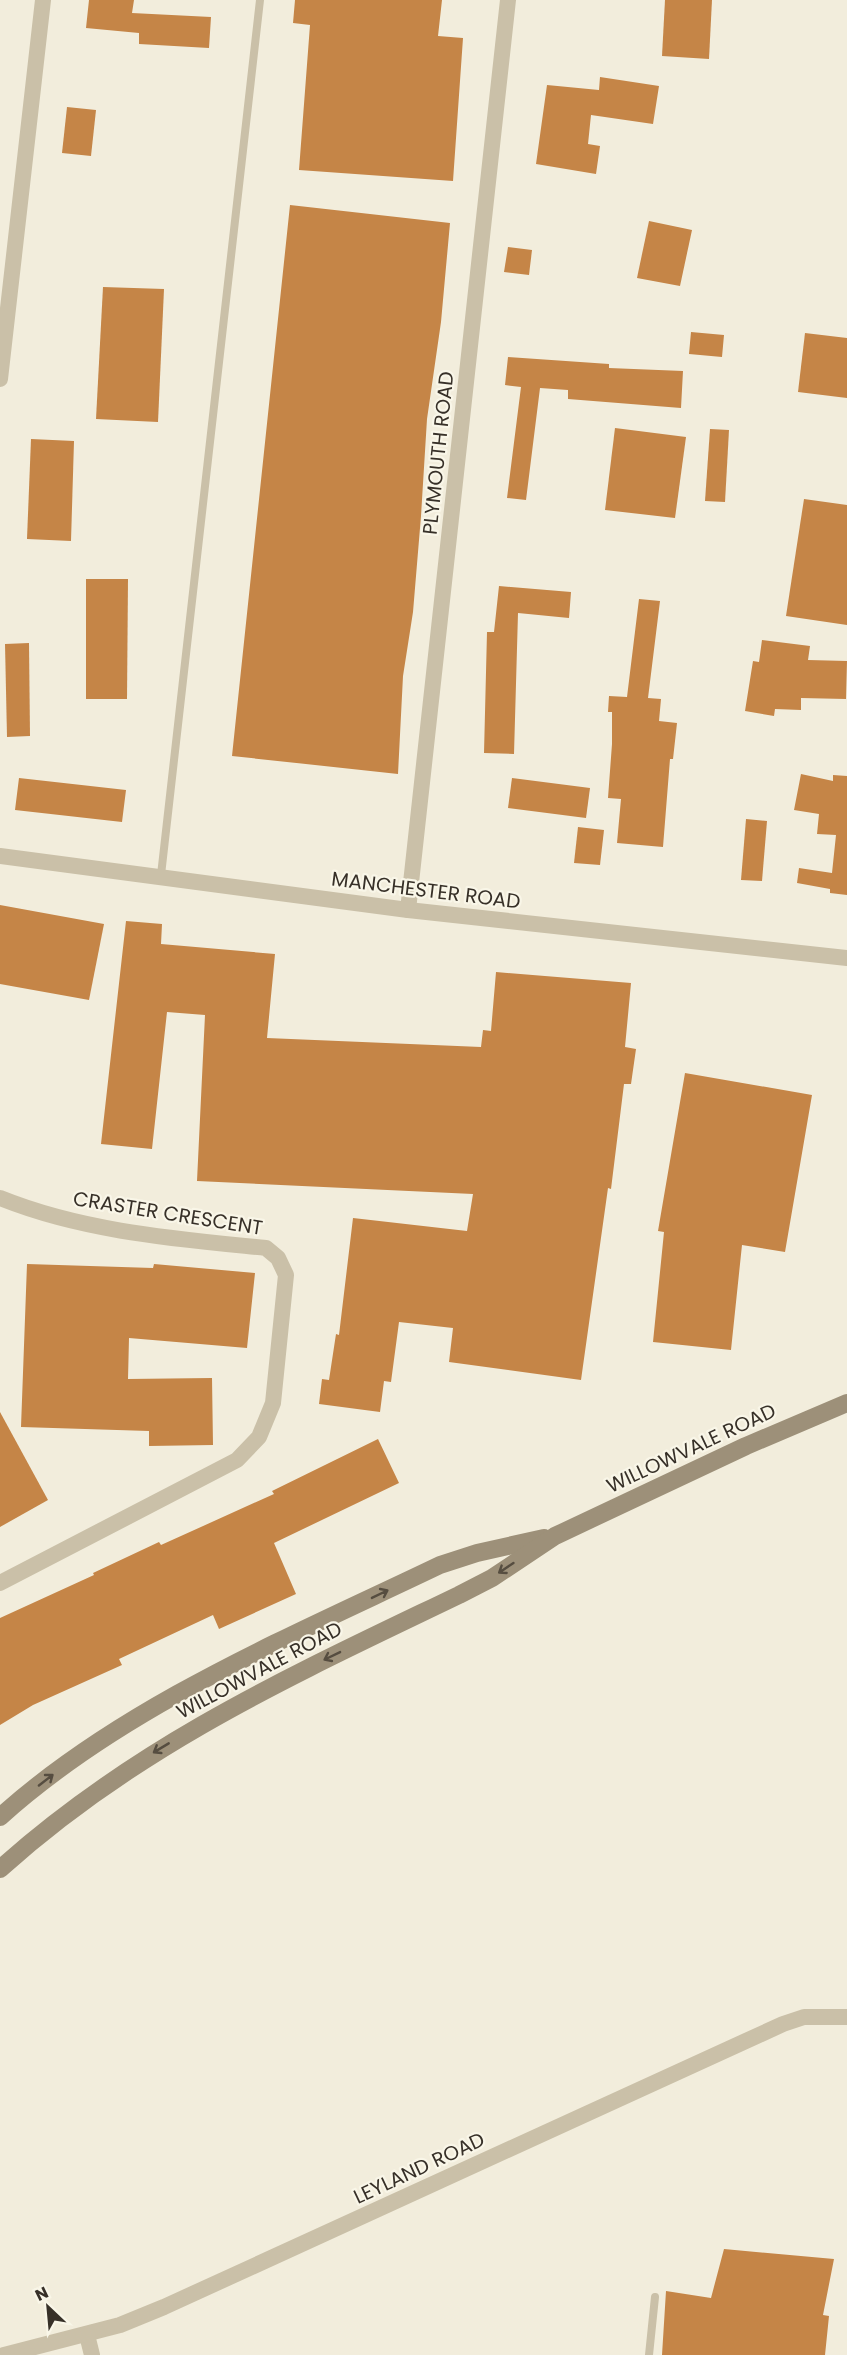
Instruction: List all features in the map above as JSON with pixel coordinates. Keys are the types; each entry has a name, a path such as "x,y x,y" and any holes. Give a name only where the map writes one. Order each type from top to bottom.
{"main road":[{"name":"WILLOWVALE ROAD","path":"0,1869 81,1802 157,1750 235,1704 492,1578 555,1536 746,1446 847,1403"},
{"name":"WILLOWVALE ROAD","path":"0,1817 60,1769 142,1716 219,1672 440,1565 477,1553 555,1536"}],"street":[{"path":"0,379 43,0"},
{"name":"PLYMOUTH ROAD","path":"408,910 508,0"},
{"name":"MANCHESTER ROAD","path":"0,856 161,875 408,910 847,958"},
{"name":"CRASTER CRESCENT","path":"0,1198 39,1214 156,1237 266,1248 278,1258 286,1275 273,1403 259,1437 237,1460 0,1583"},
{"name":"LEYLAND ROAD","path":"4,2355 87,2335 120,2325 164,2307 783,2024 804,2017 847,2017"},
{"path":"87,2335 92,2355"}],"lane":[{"path":"161,875 260,0"},
{"path":"649,2355 655,2297"}],"building":[{"path":"89,0 134,0 132,13 211,17 209,48 139,44 139,33 86,28"},
{"path":"295,0 442,0 438,36 463,38 453,181 299,170 310,25 293,23"},
{"path":"665,0 712,0 709,59 662,56"},
{"path":"600,77 659,86 653,124 591,115 588,144 600,146 596,174 536,164 547,85 599,90"},
{"path":"67,107 96,110 91,156 62,153"},
{"path":"290,205 450,223 441,322 427,419 413,612 403,676 398,774 232,756"},
{"path":"649,221 692,230 680,286 637,278"},
{"path":"508,247 532,250 529,275 504,272"},
{"path":"103,287 164,289 158,422 96,419"},
{"path":"691,332 724,335 722,357 689,354"},
{"path":"805,333 847,338 847,398 798,392"},
{"path":"508,357 609,364 609,368 683,371 681,408 568,399 568,390 540,388 526,500 507,498 521,387 505,385"},
{"path":"615,428 686,437 675,518 605,510"},
{"path":"710,429 729,430 725,502 705,501"},
{"path":"31,439 74,441 71,541 27,539"},
{"path":"804,499 847,505 847,625 786,616"},
{"path":"86,579 128,579 127,699 86,699"},
{"path":"499,586 571,592 569,618 518,613 514,754 484,753 487,632 494,632"},
{"path":"639,599 660,601 648,698 661,699 659,721 677,723 673,759 670,759 663,847 617,843 621,799 608,798 612,744 612,712 608,712 609,696 627,697"},
{"path":"762,640 810,646 808,660 847,661 846,699 801,698 801,710 775,709 774,716 745,711 753,661 759,662"},
{"path":"29,643 30,736 7,737 5,644"},
{"path":"801,774 833,781 833,775 847,776 847,895 830,893 830,889 797,883 799,868 832,873 836,835 817,834 819,814 794,810"},
{"path":"19,778 126,790 122,822 15,810"},
{"path":"512,778 590,788 586,818 508,808"},
{"path":"746,819 767,821 762,881 741,880"},
{"path":"578,827 604,830 600,865 574,863"},
{"path":"0,905 104,924 89,1000 0,984"},
{"path":"126,921 162,924 161,944 275,954 267,1038 481,1047 483,1030 491,1031 496,972 631,983 625,1047 636,1049 631,1084 624,1084 611,1189 608,1188 581,1380 449,1362 453,1328 399,1322 391,1382 384,1381 380,1412 319,1404 322,1379 329,1380 336,1334 339,1335 353,1218 467,1231 473,1194 197,1181 205,1015 167,1012 152,1149 101,1144"},
{"path":"685,1073 812,1095 785,1252 742,1245 731,1350 653,1342 664,1232 658,1231"},
{"path":"27,1264 153,1268 154,1264 255,1273 247,1348 129,1338 128,1379 212,1378 213,1445 149,1446 149,1431 21,1427"},
{"path":"0,1412 48,1500 0,1527"},
{"path":"378,1439 399,1483 274,1543 296,1594 219,1629 213,1615 119,1659 122,1665 33,1705 0,1725 0,1618 159,1542 161,1545 274,1494 272,1491"},
{"path":"724,2249 834,2259 823,2315 829,2316 825,2355 662,2355 666,2291 711,2298"}]}
